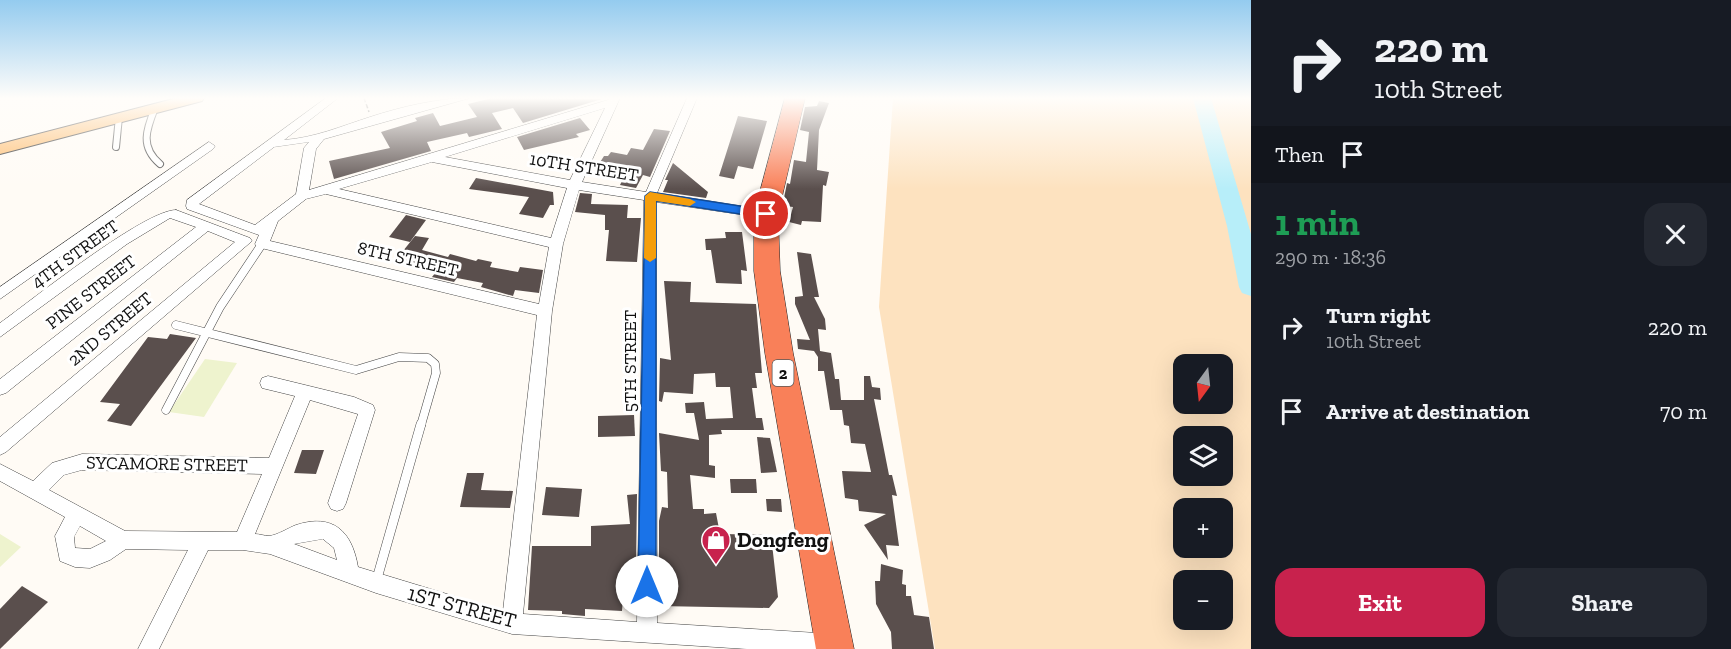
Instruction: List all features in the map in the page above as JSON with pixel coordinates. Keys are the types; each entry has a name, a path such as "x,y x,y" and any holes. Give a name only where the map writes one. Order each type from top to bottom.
{"highway":[{"name":"2","path":"787,128 766,214 767,271 779,353 834,646"}],"main road":[{"path":"0,149 77,128"}],"street":[{"path":"255,239 192,206 192,202 292,128"},
{"path":"271,144 291,143 354,128"},
{"path":"255,239 273,219 302,196 525,128"},
{"path":"512,624 545,311 555,244 574,185 600,128"},
{"name":"5TH STREET","path":"647,632 650,196 679,128"},
{"path":"302,196 310,148 320,136"},
{"path":"0,294 209,146"},
{"name":"10TH STREET","path":"432,158 574,185 766,214"},
{"path":"323,189 555,244"},
{"name":"4TH STREET","path":"0,331 122,241 162,216 176,214 206,226"},
{"path":"206,226 255,239"},
{"name":"PINE STREET","path":"0,388 206,226"},
{"name":"8TH STREET","path":"255,239 545,311"},
{"name":"2ND STREET","path":"0,447 255,239"},
{"path":"268,383 354,404 367,410 366,419 337,503"},
{"path":"243,541 305,393"},
{"name":"SYCAMORE STREET","path":"35,491 58,469 82,462 273,466"},
{"path":"0,472 123,540 100,556 80,560 67,554 64,536 76,515"},
{"path":"270,545 311,529 327,532 341,539 348,552 349,572"},
{"name":"1ST STREET","path":"123,540 243,541 270,545 310,557 376,583 512,624 834,646"},
{"path":"148,649 203,541"}],"lane":[{"path":"116,147 118,128"},
{"path":"146,128 146,141 152,157 160,164"},
{"path":"166,410 209,332 255,239"},
{"path":"176,325 356,370 399,357 428,358 435,364 436,373 376,583"}],"sand":[{"path":"891,128 1251,128 1251,649 935,649 879,307"}],"green space":[{"path":"205,359 237,363 204,417 169,412"},
{"path":"0,534 21,547 0,567"}],"building":[{"path":"393,128 502,129 469,137 467,133 427,142 431,151 334,179 329,161 390,148 381,132"},
{"path":"546,128 590,130 576,134 579,137 524,150 517,137"},
{"path":"734,128 765,128 753,169 738,166 734,179 719,176"},
{"path":"820,128 817,170 829,172 826,186 823,185 821,222 802,221 801,225 789,222 793,207 786,206 787,199 784,198 787,183 790,184 794,160 806,162 809,132 800,130"},
{"path":"654,129 670,131 650,177 643,175 636,188 620,185 622,181 616,180 621,172 597,167 604,156 608,156 611,152 627,155 631,148 643,150"},
{"path":"673,163 708,192 706,198 663,192 668,180 665,180"},
{"path":"476,178 553,192 554,205 550,205 543,218 519,214 529,197 469,189"},
{"path":"580,193 592,194 591,204 628,205 627,218 641,218 637,262 606,261 609,230 605,230 605,215 575,212"},
{"path":"406,215 426,220 410,242 389,237"},
{"path":"725,232 742,232 747,271 741,270 742,284 716,283 711,250 706,250 705,239 726,238"},
{"path":"415,236 429,238 422,250 448,257 450,254 476,261 478,259 492,262 490,267 518,272 520,267 543,270 539,293 515,290 513,296 481,287 483,283 457,278 454,282 432,277 436,272 395,261"},
{"path":"797,252 811,254 819,297 814,297 825,319 826,330 818,329 820,351 831,353 835,379 839,379 841,400 864,400 864,376 870,376 872,387 880,388 881,400 874,399 889,475 892,475 897,496 892,495 899,546 886,545 888,560 864,525 886,514 859,511 858,500 845,498 842,471 871,472 865,444 851,443 849,426 844,425 842,410 830,410 824,371 818,371 818,357 814,351 798,349 797,339 810,340 795,304 795,297 803,296"},
{"path":"664,281 691,282 690,302 756,304 762,373 755,373 757,388 752,388 756,418 762,418 764,430 721,430 722,434 709,435 709,465 715,466 715,478 690,475 693,509 704,509 704,514 716,513 720,534 771,535 778,597 769,608 659,606 659,521 662,507 668,508 667,472 661,471 659,433 699,440 694,413 686,413 685,403 704,402 706,419 733,418 730,387 716,387 715,373 694,374 693,394 664,392 662,402 659,401 660,358 671,360"},
{"path":"170,334 196,338 131,426 107,421 120,404 100,402 148,337 167,339"},
{"path":"634,415 635,436 598,437 598,416"},
{"path":"757,437 770,438 777,472 761,473"},
{"path":"302,450 324,450 316,474 294,473"},
{"path":"467,473 484,473 481,490 513,491 510,508 460,507"},
{"path":"730,479 756,479 757,493 731,493"},
{"path":"546,487 582,489 579,517 542,515"},
{"path":"637,494 636,570 625,571 622,611 585,609 585,616 562,614 562,611 528,610 532,546 591,546 591,526 630,524 627,495"},
{"path":"766,499 781,499 782,512 767,511"},
{"path":"881,564 903,570 902,584 906,585 906,596 911,596 914,615 929,617 934,649 892,649 891,632 876,604 875,581 880,581"},
{"path":"22,586 48,602 0,649 0,609"}],"waterway":[{"path":"1211,128 1238,226 1251,287"}],"slow traffic":[{"path":"650,258 650,196 690,202"}],"place":[{"name":"Dongfeng","path":"716,566"}],"route":[{"path":"647,586 650,196 766,214"}]}
